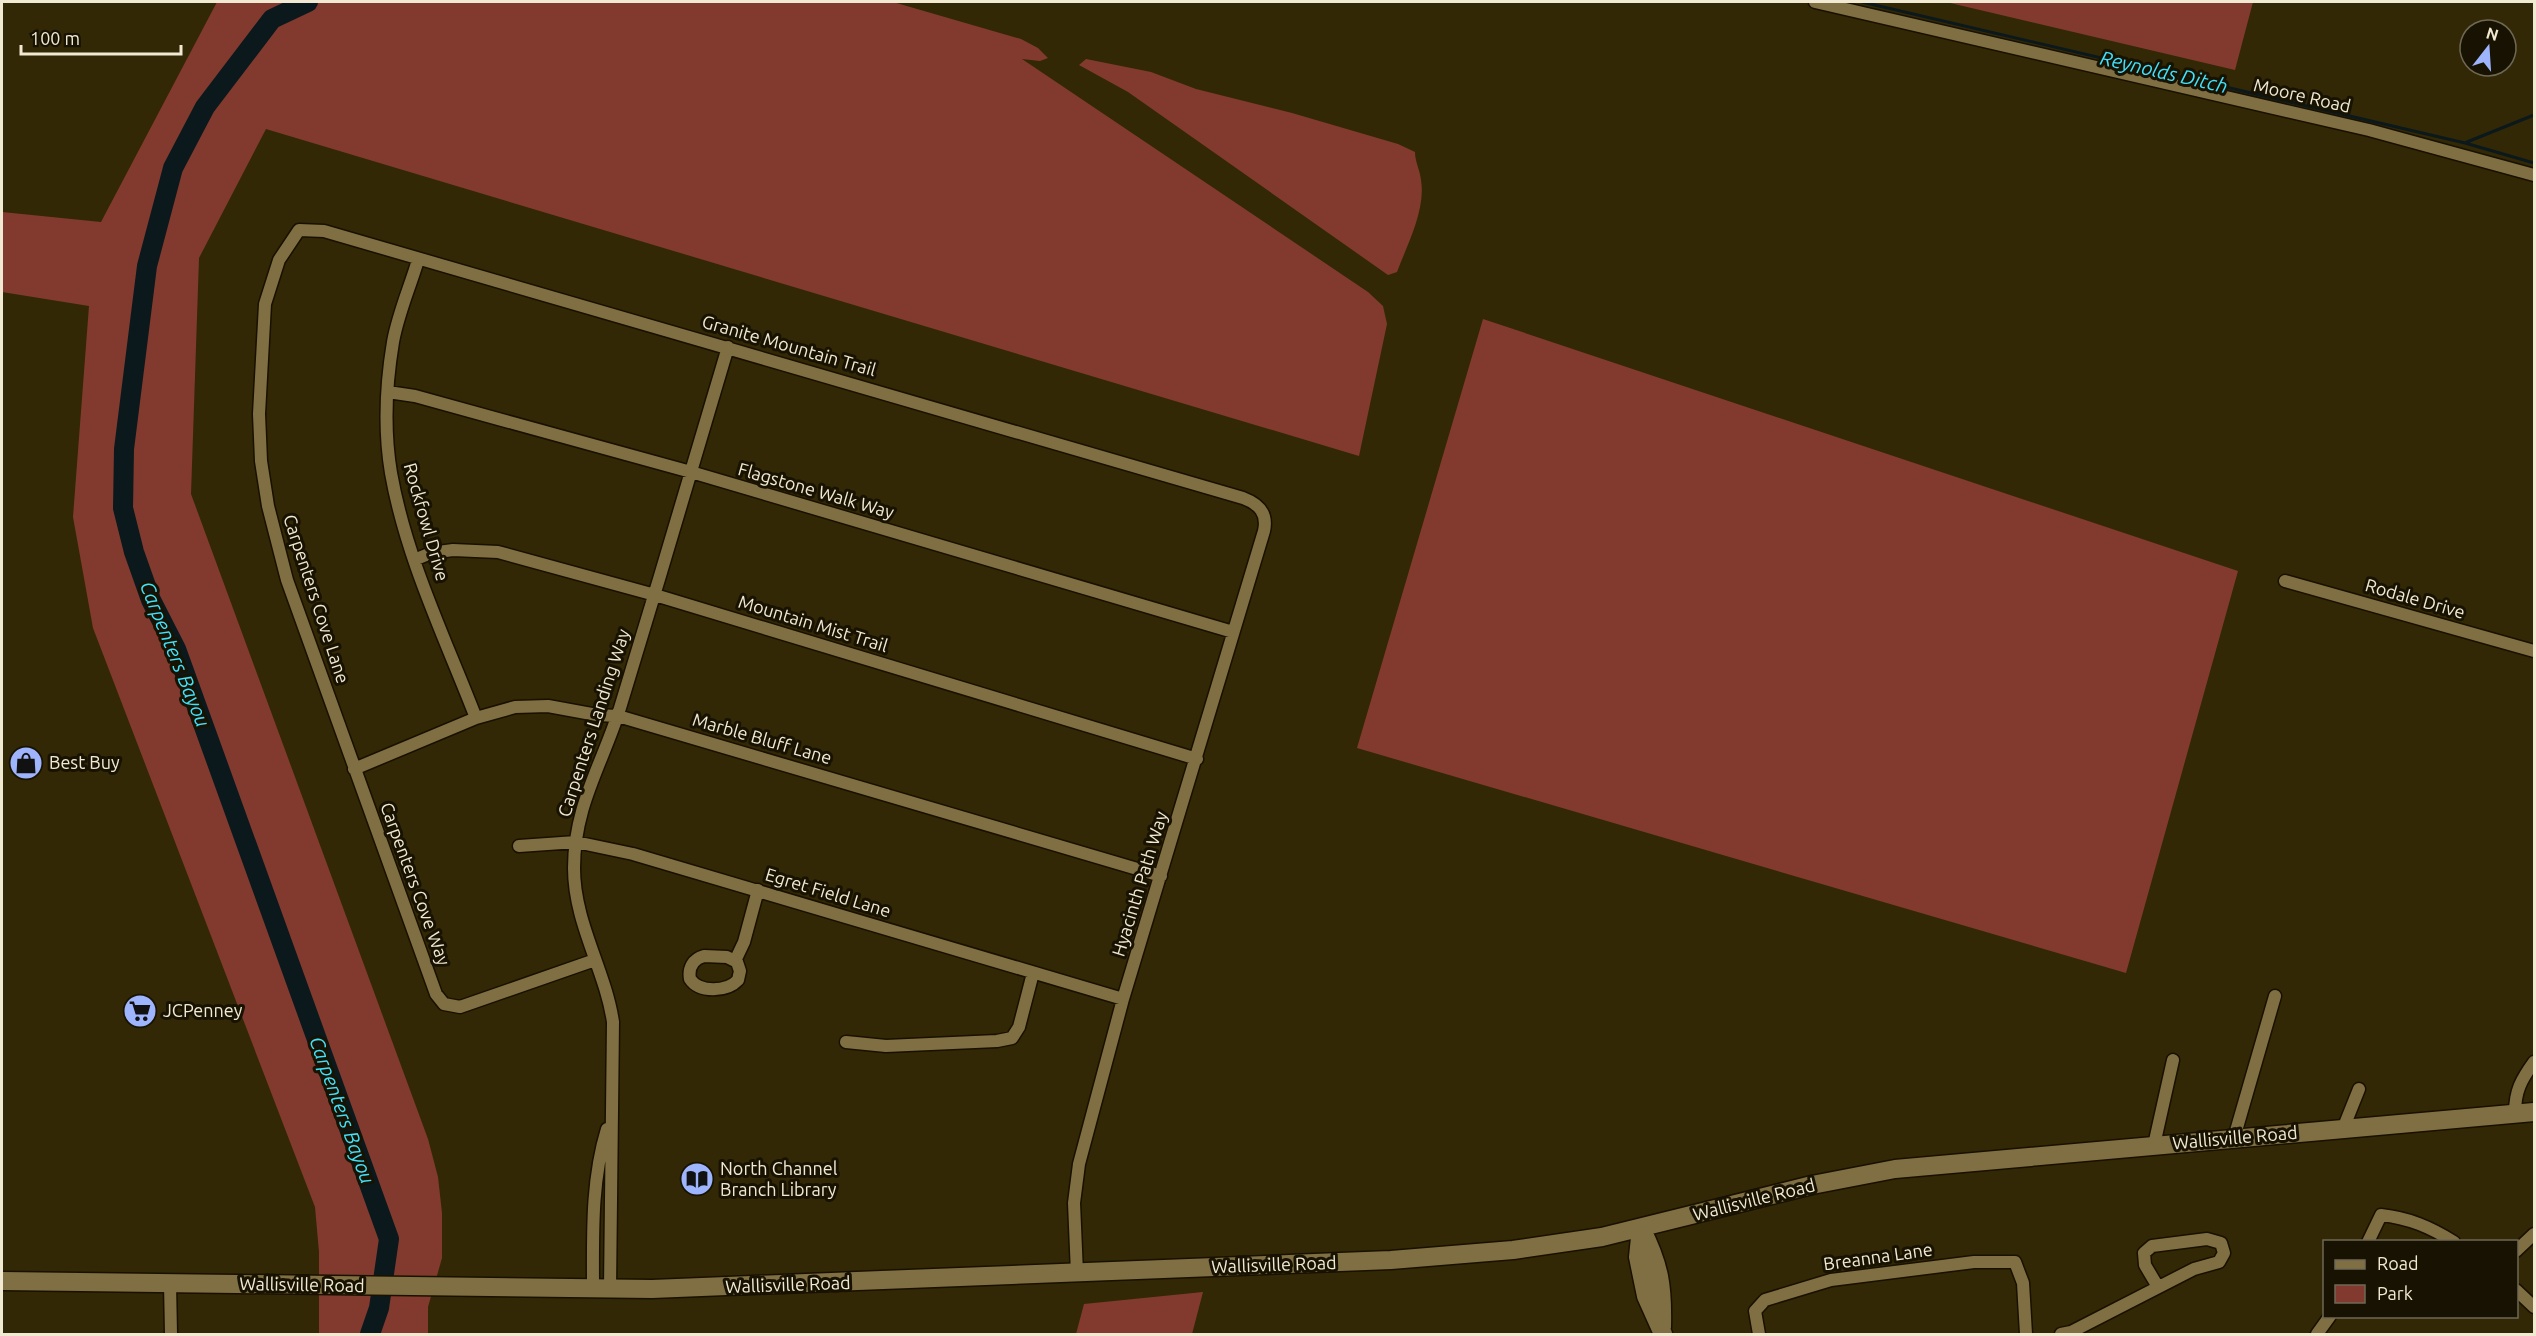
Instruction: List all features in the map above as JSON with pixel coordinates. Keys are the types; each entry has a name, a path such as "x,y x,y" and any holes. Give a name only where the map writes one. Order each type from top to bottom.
{"main road":[{"name":"Wallisville Road","path":"2,1281 602,1289 760,1287 1402,1259 1513,1250 1602,1237 1771,1195 1895,1169 2535,1112"},
{"path":"1641,1228 1654,1254 1663,1292 1663,1333"}],"street":[{"name":"Moore Road","path":"1815,2 1840,4 2358,127 2535,175"},
{"name":"Granite Mountain Trail","path":"299,230 324,231 418,260 728,346 1243,498 1258,505 1263,511"},
{"name":"Carpenters Cove Lane","path":"299,230 279,260 265,304 258,414 261,460 276,541 354,769"},
{"name":"Rockfowl Drive","path":"418,260 394,339 388,392 387,438 391,472 414,560 476,718"},
{"name":"Carpenters Landing Way","path":"602,1289 611,1116 613,1022 609,998 577,902 574,875 576,842 585,799 618,716 728,346"},
{"name":"Flagstone Walk Way","path":"388,392 415,396 691,472 1233,632"},
{"name":"Hyacinth Path Way","path":"1077,1272 1074,1203 1079,1164 1123,999 1197,759 1265,525 1263,511"},
{"name":"Mountain Mist Trail","path":"414,560 431,553 453,549 488,551 655,595 1197,759"},
{"name":"Rodale Drive","path":"2285,581 2535,651"},
{"name":"Marble Bluff Lane","path":"354,769 476,718 514,707 537,706 618,716 1161,876"},
{"name":"Carpenters Cove Way","path":"354,769 436,994 444,1004 460,1007 595,960"},
{"name":"Egret Field Lane","path":"519,846 576,842 633,854 1123,999"},
{"path":"735,961 744,942 758,890"},
{"path":"846,1042 886,1046 997,1041 1012,1038 1019,1027 1033,974"},
{"path":"2234,1138 2275,996"},
{"path":"2154,1145 2173,1060"},
{"path":"2515,1113 2515,1095 2520,1081 2535,1062"},
{"path":"2343,1129 2359,1089"},
{"name":"Carpenters Landing Way","path":"602,1289 594,1201 603,1143 611,1116"},
{"path":"2369,1240 2381,1215 2432,1227 2451,1240"},
{"path":"2518,1250 2535,1234"},
{"path":"2061,1335 2071,1332 2194,1269 2219,1262 2224,1253 2221,1243 2207,1239 2152,1246 2144,1253 2145,1265 2158,1287"},
{"name":"Breanna Lane","path":"1759,1335 1755,1311 1765,1300 1831,1280 1974,1262 2015,1262 2023,1283 2026,1335"},
{"path":"170,1283 171,1335"},
{"path":"2518,1291 2535,1307"},
{"path":"2324,1333 2330,1318"}],"green space":[{"path":"217,2 893,2 1021,39 1038,48 1048,58 1040,61 1022,59 1368,292 1383,306 1387,324 1359,456 266,129 199,258 191,494 428,1139 438,1177 442,1213 442,1258 428,1307 428,1334 319,1334 319,1252 315,1207 93,628 73,517 89,306 2,292 2,212 101,222"},
{"path":"1946,2 2253,2 2235,70"},
{"path":"1086,59 1151,72 1196,89 1292,113 1398,144 1415,152 1421,180 1421,203 1415,227 1397,272 1388,275 1128,92 1079,65"},
{"path":"1483,319 2238,571 2126,973 1357,748"},
{"path":"1203,1292 1192,1334 1076,1334 1084,1304"}],"waterway":[{"name":"Carpenters Bayou","path":"308,2 272,19 205,107 173,168 147,266 124,449 123,508 134,552 151,600 176,649 389,1239 379,1308 370,1334"},
{"name":"Reynolds Ditch","path":"1862,2 2465,143 2534,163"},
{"path":"2467,142 2534,115"}],"place":[{"name":"Best Buy","path":"26,763"},
{"name":"JCPenney","path":"140,1011"},
{"name":"North Channel Branch Library","path":"697,1179"}]}
